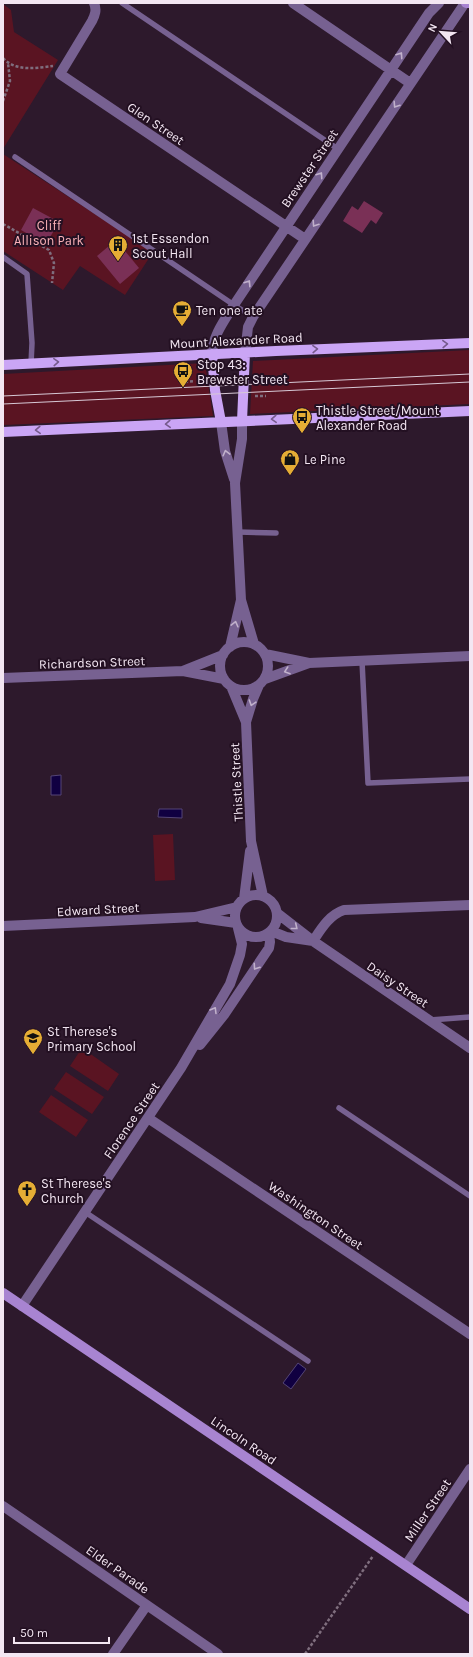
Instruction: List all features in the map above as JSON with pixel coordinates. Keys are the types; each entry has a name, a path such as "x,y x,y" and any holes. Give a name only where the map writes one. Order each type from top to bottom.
{"main road":[{"name":"Mount Alexander Road","path":"3,365 470,343"},
{"path":"242,421 245,353"},
{"path":"212,354 216,394 221,422"},
{"path":"3,432 470,411"},
{"name":"Lincoln Road","path":"3,1293 470,1609"}],"street":[{"path":"60,74 96,14 94,3"},
{"path":"293,3 410,83"},
{"name":"Brewster Street","path":"212,354 212,346 216,333 234,305 428,13 439,3"},
{"path":"245,353 248,327 253,317 410,83 468,3"},
{"name":"Glen Street","path":"60,74 305,239"},
{"path":"242,421 242,439 235,483 241,600 254,644"},
{"path":"221,422 225,450 235,483"},
{"path":"241,600 226,651 220,663 221,671 228,683 238,689 253,689 262,682 309,664"},
{"path":"226,651 242,642 254,644 260,648 265,654 268,667 262,682"},
{"name":"Richardson Street","path":"183,671 226,651"},
{"path":"265,654 309,664 470,656"},
{"name":"Richardson Street","path":"3,678 183,671 228,683"},
{"name":"Thistle Street","path":"244,899 251,841 246,722 252,701 262,682"},
{"name":"Thistle Street","path":"228,683 246,722"},
{"name":"Thistle Street","path":"251,841 263,896"},
{"path":"250,896 263,896 272,903 277,913 276,923 270,932 256,938 250,937 243,933 237,926 235,918 237,907 244,899 250,896"},
{"path":"312,941 331,917 344,910 470,905"},
{"name":"Edward Street","path":"3,926 195,917 237,907"},
{"name":"Daisy Street","path":"277,913 312,941 470,1048"},
{"name":"Edward Street","path":"195,917 237,926"},
{"name":"Florence Street","path":"22,1306 181,1068 230,984 236,969 242,944 237,926"},
{"name":"Daisy Street","path":"270,932 286,937 312,941"},
{"name":"Florence Street","path":"181,1068 224,1015 268,948 270,942 270,932"},
{"name":"Washington Street","path":"148,1118 470,1334"},
{"name":"Miller Street","path":"406,1565 470,1469"},
{"name":"Elder Parade","path":"3,1506 218,1654"},
{"path":"113,1654 147,1605"}],"lane":[{"path":"122,3 338,149"},
{"path":"15,157 253,317"},
{"path":"3,257 27,274 32,343 31,364"},
{"path":"238,532 276,532"},
{"path":"362,661 368,783 470,779"},
{"path":"427,1020 470,1017"},
{"path":"339,1108 470,1196"},
{"path":"85,1212 308,1360"}],"path":[{"path":"3,58 8,63 28,69 54,66 60,74"},
{"path":"3,101 10,81 8,63"},
{"path":"3,224 49,250 54,263 52,283"},
{"path":"185,382 195,381"},
{"path":"255,396 266,396"},
{"path":"305,1654 379,1547"}],"green space":[{"path":"3,4 11,10 14,32 58,60 3,149"},
{"name":"Cliff Allison Park","path":"3,154 153,252 125,295 80,266 63,290 3,251"},
{"path":"470,350 470,404 250,414 253,361"},
{"path":"205,363 213,416 3,425 3,374"},
{"path":"173,834 175,880 155,881 153,835"},
{"path":"82,1048 119,1074 108,1091 70,1066"},
{"path":"66,1072 104,1097 92,1114 54,1089"},
{"path":"51,1095 88,1120 76,1137 39,1112"}],"shaded area":[{"path":"61,775 61,795 51,795 51,776"},
{"path":"159,809 182,809 182,818 158,817"},
{"path":"298,1363 306,1369 291,1389 283,1383"}],"building":[{"path":"364,201 383,213 376,224 371,220 362,233 343,221 352,206 358,210"},
{"path":"33,208 59,222 46,244 21,230"},
{"name":"1st Essendon Scout Hall","path":"116,240 139,268 120,284 97,256"}],"tram line":[{"path":"3,396 470,374"},
{"path":"3,404 470,382"}],"place":[{"name":"1st Essendon Scout Hall","path":"118,262"},
{"name":"Ten one ate","path":"182,327"},
{"name":"Stop 43: Brewster Street","path":"183,388"},
{"name":"Thistle Street/Mount Alexander Road","path":"302,434"},
{"name":"Le Pine","path":"290,476"},
{"name":"St Therese's Primary School","path":"33,1055"},
{"name":"St Therese's Church","path":"27,1207"}]}
